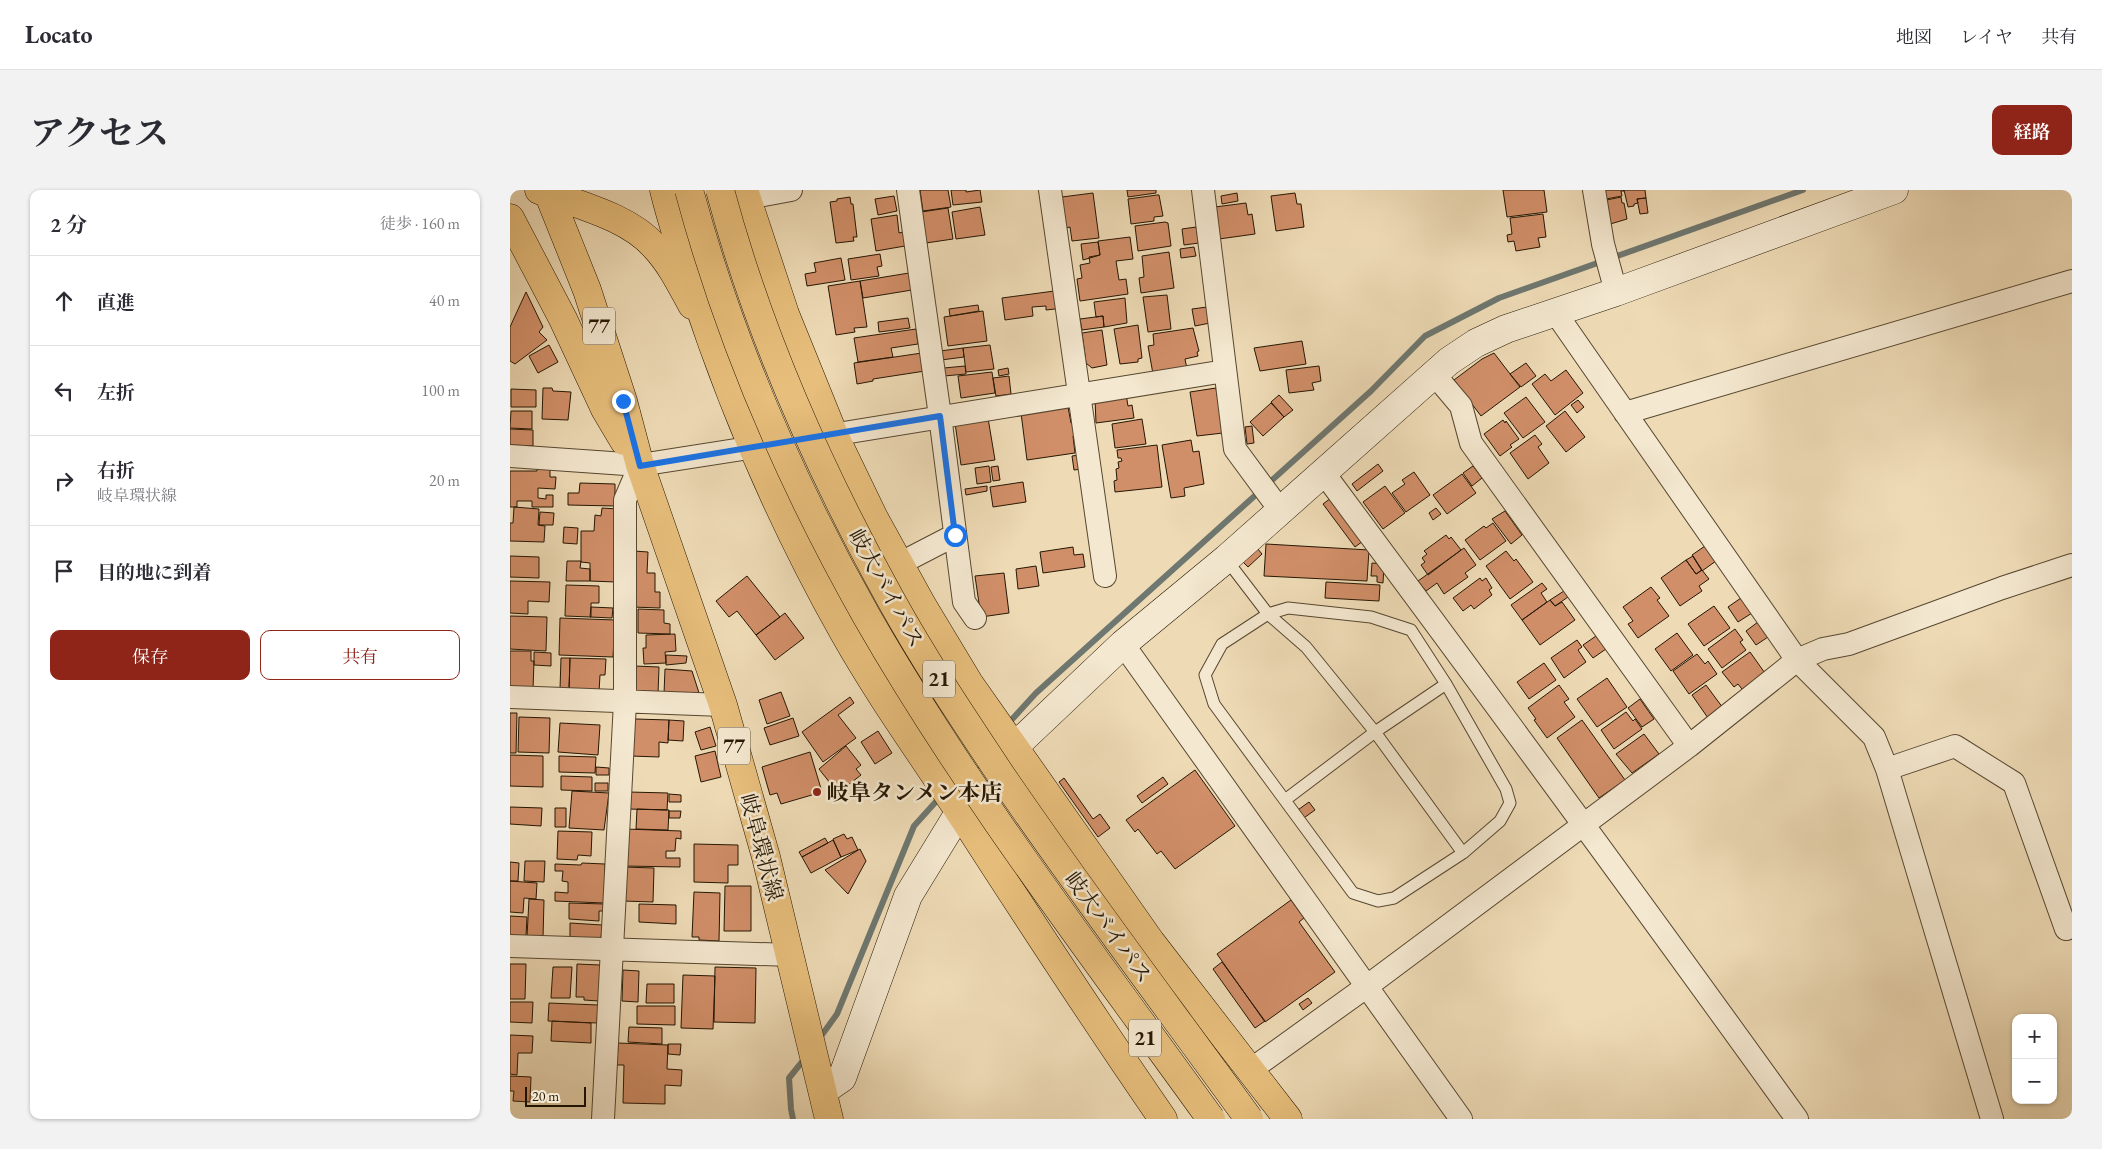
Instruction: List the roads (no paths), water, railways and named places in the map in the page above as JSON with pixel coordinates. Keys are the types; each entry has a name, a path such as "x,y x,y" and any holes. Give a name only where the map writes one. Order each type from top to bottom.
{"main road":[{"name":"21","path":"664,190 710,339 752,447 795,540 845,634 901,725 960,812 1081,1001 1163,1119"},
{"name":"岐大バイパス","path":"689,190 721,292 747,365 777,440 815,520 868,617 932,722 1094,956 1212,1119"},
{"name":"岐大バイパス","path":"720,190 747,281 773,354 816,451 890,599 953,703 1024,808 1116,939 1249,1119"},
{"path":"545,191 626,223 644,236 655,246 670,266 710,339"},
{"name":"岐阜環状線","path":"545,191 587,290 623,401 640,466 723,705 766,857 829,1119"},
{"name":"21","path":"746,194 785,314 834,435 874,518 899,564 969,683 1013,748 1151,942 1288,1119"},
{"name":"岐阜環状線","path":"510,218 563,319 605,409 640,466"},
{"path":"874,518 863,567 986,781 1090,937 1081,1001"},
{"name":"21","path":"1094,956 1198,1119"},
{"name":"21","path":"1217,1074 1254,1119"}],"street":[{"path":"746,194 791,190"},
{"path":"908,190 964,602 975,618"},
{"path":"1050,190 1106,576"},
{"path":"1203,190 1235,449 1276,504"},
{"path":"1594,190 1603,246 1614,282"},
{"path":"823,1090 842,1078 908,896 960,812 1013,748 1123,644 1226,559 1276,504 1323,472 1449,361 1476,343 1506,329 1554,312 1614,282 1894,190"},
{"path":"1625,413 2072,281"},
{"path":"1554,312 1797,660 1874,737 1887,769 1992,1119"},
{"path":"510,456 640,466 1079,393 1225,371"},
{"path":"1434,374 1461,406 1471,443 1689,746"},
{"path":"604,1119 624,702 626,500 640,466"},
{"path":"1323,472 1584,824 1654,924 1797,1119"},
{"path":"899,564 955,535"},
{"path":"1249,1071 1366,987 1689,746 1797,660 1823,649 1849,644 2002,588 2072,565"},
{"path":"1123,644 1461,1119"},
{"path":"510,697 723,705"},
{"path":"1887,769 1955,746 2014,783 2066,929 2072,928"},
{"path":"510,946 791,955"}],"lane":[{"path":"1226,559 1268,614 1306,646 1375,732 1463,853"},
{"path":"1288,608 1372,617 1411,630 1446,684 1506,790 1510,803 1500,821 1463,853 1394,898 1378,901 1353,892 1214,704 1206,675 1222,644 1268,614 1288,608"},
{"path":"1285,800 1375,732 1446,684"}],"waterway":[{"path":"1006,726 1036,693 1371,391 1425,336 1499,298 1803,190"},
{"path":"819,1039 837,1014 914,826 941,796"},
{"path":"793,1119 789,1078 806,1057"}],"place":[{"name":"岐阜タンメン本店","path":"817,792"}]}
